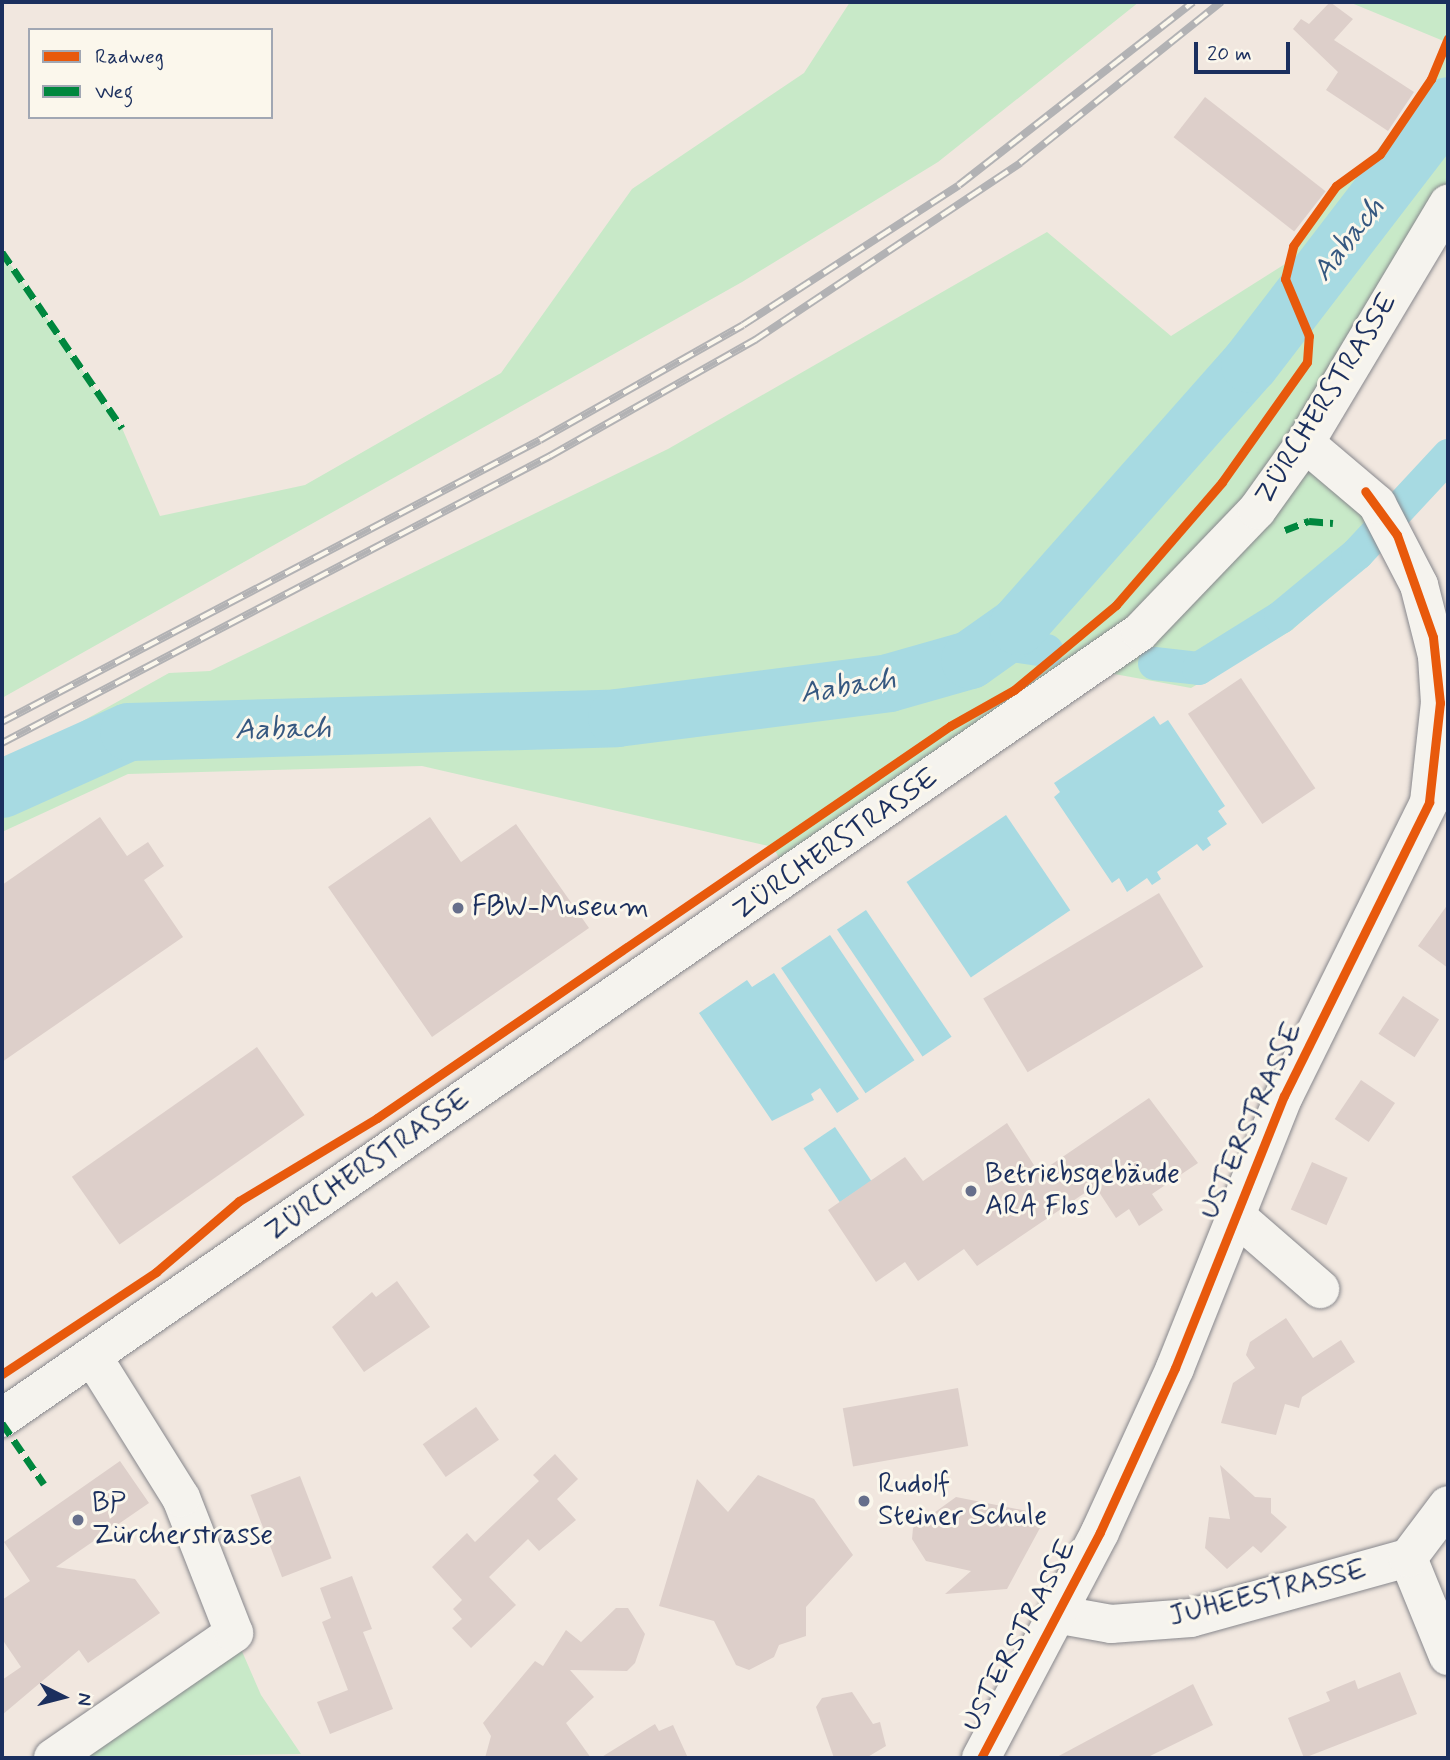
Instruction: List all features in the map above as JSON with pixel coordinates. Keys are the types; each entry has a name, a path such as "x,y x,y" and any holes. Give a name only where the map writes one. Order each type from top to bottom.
{"main road":[{"name":"ZÜRCHERSTRASSE","path":"2,1418 1140,632 1249,520 1306,443 1448,204"},
{"name":"USTERSTRASSE","path":"981,1758 1061,1615 1175,1368 1234,1215 1284,1096 1429,802 1438,735 1437,656 1419,585 1387,519 1306,443"},
{"name":"USTERSTRASSE","path":"1234,1215 1320,1289"},
{"path":"53,1758 234,1633 181,1498 93,1357"},
{"path":"1448,1504 1408,1558 1448,1656"},
{"name":"JUHEESTRASSE","path":"1061,1615 1111,1624 1191,1618 1408,1558"}],"green space":[{"path":"850,2 1139,2 938,162 742,282 2,698 2,252 122,428 160,516 305,485 501,373 632,189 804,73"},
{"path":"1349,2 1448,2 1448,204 1306,442 1397,535 1292,630 1191,688 1087,669 790,878 773,847 422,766 128,774 2,832 2,766 169,673 210,671 668,449 1047,232 1171,336 1285,264 1336,186 1380,154 1431,79 1446,42"},
{"path":"234,1633 261,1695 301,1754 53,1758"}],"water":[{"path":"1154,716 1160,725 1168,720 1225,806 1218,811 1227,824 1207,838 1211,845 1203,851 1197,844 1157,872 1161,879 1152,885 1147,878 1127,892 1119,878 1112,883 1054,797 1060,792 1054,783"},
{"path":"1006,815 1070,910 971,977 907,882"},
{"path":"866,910 952,1037 923,1056 837,930"},
{"path":"830,935 914,1060 866,1093 781,968"},
{"path":"774,973 859,1099 837,1113 820,1088 811,1094 814,1100 772,1121 699,1013 747,980 752,987"},
{"path":"835,1127 871,1181 840,1202 803,1148"}],"building":[{"path":"1330,2 1353,19 1334,40 1414,92 1388,131 1326,90 1338,72 1293,29 1301,19 1309,24"},
{"path":"1205,97 1326,191 1294,231 1174,137"},
{"path":"1241,678 1315,788 1262,824 1188,714"},
{"path":"100,817 127,856 148,842 164,866 144,880 183,937 2,1062 2,885"},
{"name":"FBW-Museum","path":"430,817 461,862 516,824 589,928 432,1037 328,887"},
{"path":"1159,893 1203,967 1028,1072 983,999"},
{"path":"1448,904 1448,968 1418,946"},
{"path":"1403,996 1439,1019 1415,1057 1378,1034"},
{"path":"257,1047 305,1115 119,1245 72,1177"},
{"path":"1361,1080 1395,1103 1369,1142 1335,1119"},
{"name":"Betriebsgebäude ARA Flos","path":"1149,1098 1198,1163 1152,1194 1163,1210 1139,1226 1129,1209 1116,1218 1095,1186 977,1266 964,1249 918,1281 905,1262 876,1282 828,1210 905,1157 923,1181 1007,1123 1039,1173"},
{"path":"1312,1162 1348,1178 1326,1225 1291,1210"},
{"path":"397,1281 430,1327 364,1372 332,1327 372,1292 376,1297"},
{"path":"1286,1318 1313,1358 1341,1340 1355,1362 1302,1397 1299,1408 1285,1404 1276,1435 1221,1423 1233,1383 1255,1368 1246,1355 1250,1342"},
{"path":"958,1388 968,1446 853,1466 843,1408"},
{"path":"476,1407 499,1440 446,1477 423,1444"},
{"path":"555,1454 578,1479 557,1499 576,1520 539,1551 528,1539 489,1577 516,1605 471,1648 452,1628 462,1619 453,1609 462,1600 432,1567 467,1533 475,1542 539,1481 533,1475"},
{"path":"120,1461 149,1503 56,1567 135,1579 160,1613 88,1663 79,1650 2,1715 2,1680 21,1667 2,1639 2,1600 30,1581 4,1542"},
{"path":"1220,1465 1255,1497 1271,1498 1271,1513 1287,1527 1261,1553 1253,1546 1227,1569 1205,1548 1209,1517 1230,1519"},
{"path":"758,1475 814,1499 853,1555 806,1607 806,1636 779,1645 774,1657 749,1670 736,1665 714,1621 659,1606 697,1479 728,1512"},
{"path":"300,1476 332,1558 282,1577 251,1495"},
{"path":"956,1497 1047,1515 1007,1589 945,1594 971,1571 926,1561 912,1539 913,1528"},
{"path":"352,1576 372,1629 363,1632 393,1709 330,1734 317,1702 348,1690 322,1622 331,1618 320,1588"},
{"path":"616,1608 628,1608 645,1634 635,1663 627,1671 570,1670 594,1697 566,1723 591,1758 485,1758 491,1736 483,1723 535,1661 543,1666 566,1630 581,1642"},
{"path":"1400,1672 1417,1714 1304,1758 1288,1718 1330,1701 1326,1692 1355,1680 1358,1689"},
{"path":"1193,1684 1213,1725 1146,1758 1055,1758"},
{"path":"852,1692 873,1724 880,1722 886,1746 866,1758 834,1758 816,1707 822,1698"},
{"path":"655,1724 659,1731 673,1725 688,1758 600,1758"}],"waterway":[{"name":"Aabach","path":"2,789 129,732 617,718 889,683 970,660 1018,626 1250,364 1448,106"},
{"path":"1154,663 1198,668 1280,617 1357,553 1448,455"},
{"path":"999,643 1046,650"}],"railway":[{"path":"2,722 540,440 743,325 959,185 1193,2"},
{"path":"2,743 550,456 755,340 1020,163 1221,2"}],"marked path":[{"path":"2,252 122,428"},
{"path":"1285,530 1309,521 1333,523"},
{"path":"2,1423 44,1484"}],"cycle path":[{"path":"2,1374 156,1272 239,1201 377,1118 950,726 1014,690 1116,605 1222,482 1307,362 1309,336 1285,279 1293,246 1336,186 1380,154 1431,79 1448,38"},
{"path":"981,1758 1100,1532 1175,1368 1284,1096 1429,802 1440,703 1433,637 1397,535 1365,491"}],"place":[{"name":"FBW-Museum","path":"458,908"},
{"name":"Betriebsgebäude ARA Flos","path":"971,1191"},
{"name":"Rudolf Steiner Schule","path":"864,1501"},
{"name":"BP Zürcherstrasse","path":"78,1520"}]}
